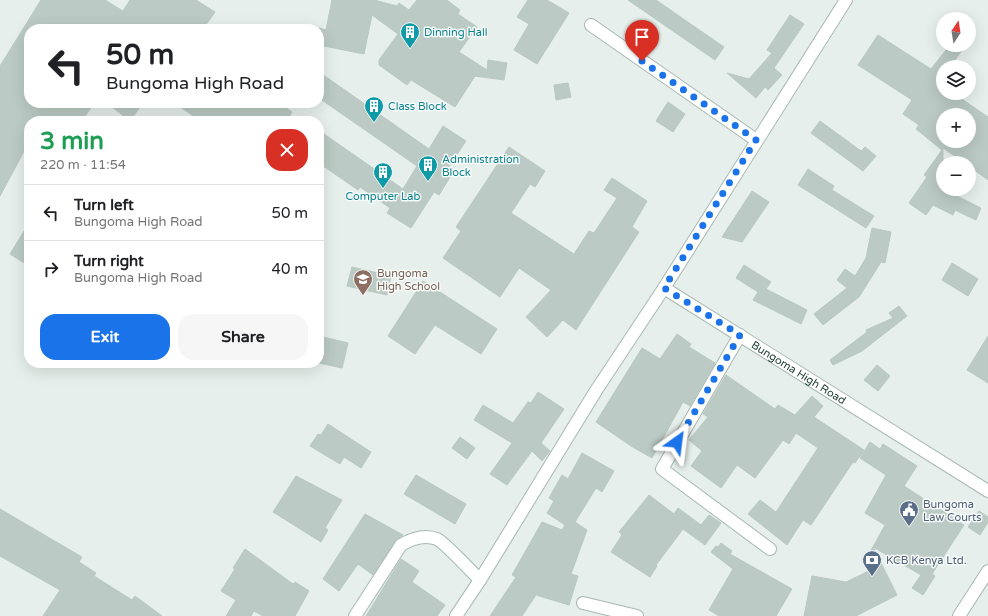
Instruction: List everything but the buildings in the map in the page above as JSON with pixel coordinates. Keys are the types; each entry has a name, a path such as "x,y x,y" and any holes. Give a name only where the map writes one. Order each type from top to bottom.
{"street":[{"path":"456,616 480,580 597,389 664,288 756,140 846,0"},
{"path":"591,25 756,140"},
{"name":"Bungoma High Road","path":"664,288 988,491"},
{"path":"740,335 662,469 770,549"},
{"path":"355,616 401,545 412,539 426,537 438,539 480,580"},
{"path":"959,616 988,571"},
{"path":"583,603 637,616"}],"place":[{"name":"Dinning Hall","path":"410,49"},
{"name":"Class Block","path":"374,123"},
{"name":"Administration Block","path":"428,182"},
{"name":"Computer Lab","path":"383,189"},
{"name":"Bungoma High School","path":"363,296"},
{"name":"Bungoma Law Courts","path":"909,527"},
{"name":"KCB Kenya Ltd.","path":"872,577"}],"route":[{"path":"642,61 756,140 664,288 740,335 677,442"}]}
